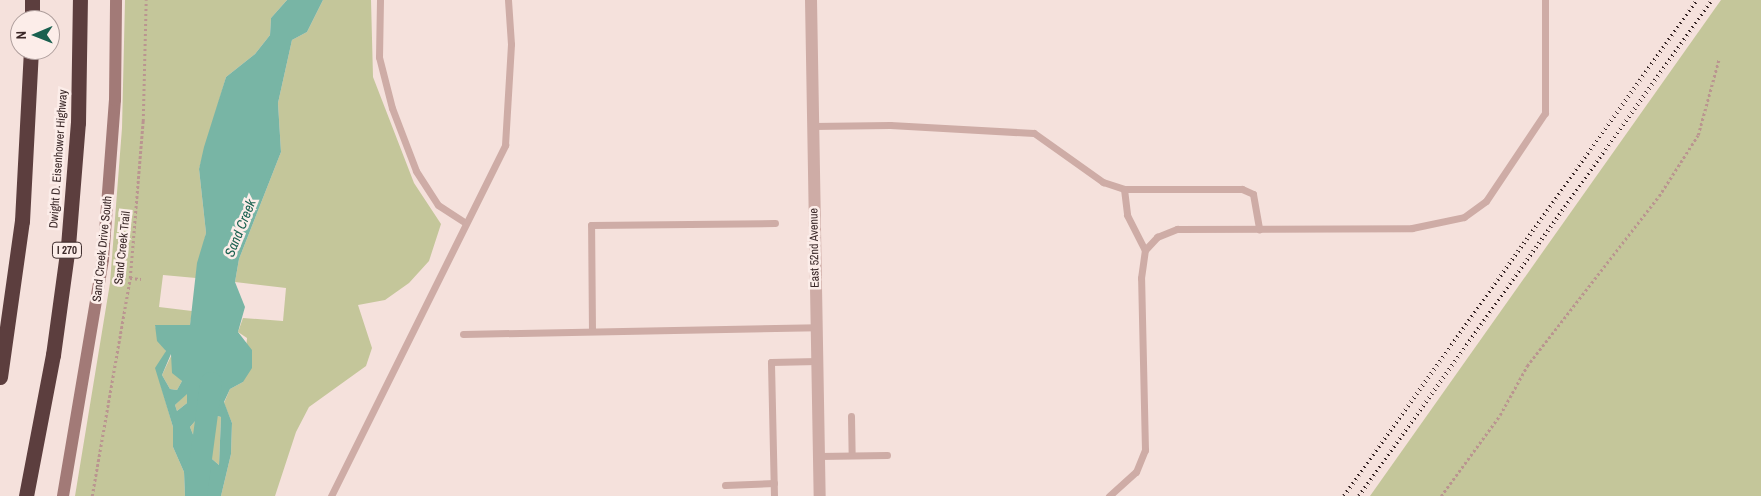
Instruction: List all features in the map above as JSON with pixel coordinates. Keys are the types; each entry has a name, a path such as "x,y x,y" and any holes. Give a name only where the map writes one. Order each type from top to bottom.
{"highway":[{"name":"Dwight D. Eisenhower Highway","path":"26,496 53,355 68,246 78,123 80,0"},
{"path":"0,377 22,221 30,60"}],"main road":[{"name":"Sand Creek Drive South","path":"64,496 103,259 114,100 116,0"}],"street":[{"name":"East 52nd Avenue","path":"810,0 820,496"}],"lane":[{"path":"380,0 379,57 392,108 416,171 438,205 464,222"},
{"path":"331,496 464,222 505,146 511,44 508,0"},
{"path":"1109,496 1136,472 1145,450 1141,278 1145,250 1157,237 1177,230 1412,228 1464,216 1486,201 1545,113 1545,0"},
{"path":"813,126 890,124 1034,133 1103,182 1124,190 1242,189 1253,194 1259,229"},
{"path":"1124,190 1127,215 1145,250"},
{"path":"592,331 591,225 775,223"},
{"path":"463,334 817,327"},
{"path":"774,496 771,362 817,361"},
{"path":"851,416 852,455"},
{"path":"819,456 887,455"},
{"path":"725,485 774,483"}],"path":[{"name":"Sand Creek Trail","path":"92,496 130,278 143,121 146,0"},
{"path":"1441,496 1500,416 1527,366 1659,196 1698,135 1719,59"},
{"path":"130,278 141,279"}],"green space":[{"path":"125,0 287,0 271,18 270,35 255,54 226,77 199,169 206,233 196,278 163,275 159,307 192,311 190,326 155,326 166,351 159,379 173,427 173,447 184,472 185,496 75,496 110,283 122,128"},
{"path":"323,0 371,0 373,77 414,183 441,224 429,261 409,283 385,300 358,305 372,348 366,366 309,407 296,432 275,496 221,496 231,454 232,423 224,403 230,389 243,382 247,338 238,332 243,318 283,321 286,288 235,282 239,259 281,152 278,103 292,40 307,32"},
{"path":"1721,0 1761,0 1761,496 1370,496"},
{"path":"172,354 182,381 177,390 170,389 162,375"},
{"path":"187,393 187,403 177,411 175,405"},
{"path":"203,412 221,417 219,465 198,447 190,427"}],"water":[{"path":"287,0 323,0 307,32 292,40 278,103 281,152 239,259 235,282 245,307 238,332 252,350 252,368 243,382 230,389 224,402 232,423 231,454 221,496 185,496 184,472 173,447 173,427 155,368 166,351 157,341 155,325 190,325 197,263 206,233 199,169 204,147 226,77 255,54 270,35 271,18","holes":["171,354 172,373 182,381 177,390 170,389 162,375","187,394 187,403 177,411 175,405","203,412 221,417 219,465 198,447 190,427"]}],"waterway":[{"name":"Sand Creek","path":"196,496 211,383"}],"railway":[{"path":"1344,496 1697,0"},
{"path":"1359,496 1712,0"}]}
